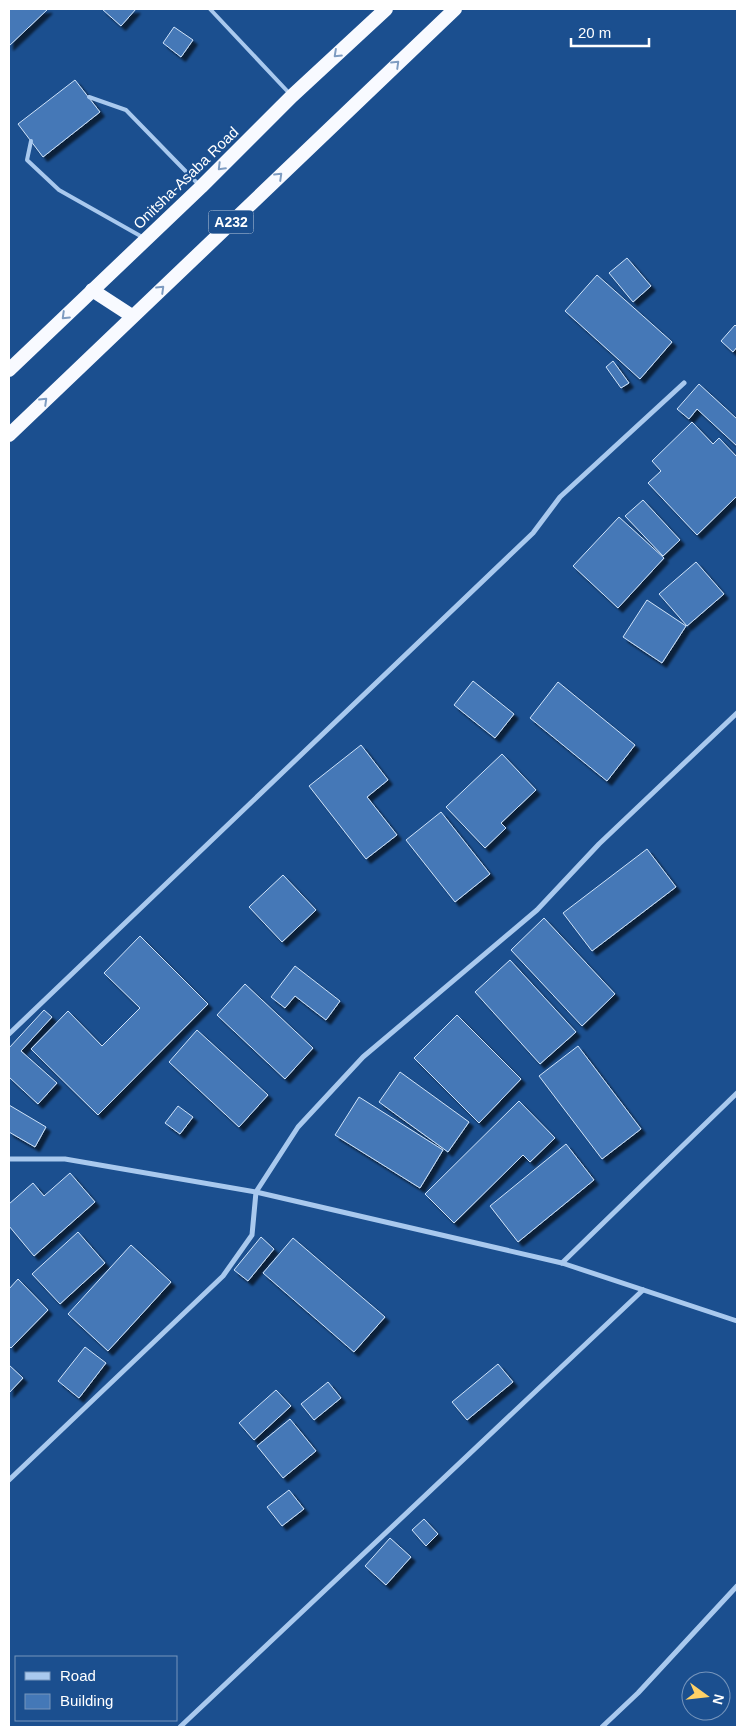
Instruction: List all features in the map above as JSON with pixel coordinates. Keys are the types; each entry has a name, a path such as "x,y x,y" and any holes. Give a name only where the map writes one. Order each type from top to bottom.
{"highway":[{"name":"Onitsha-Asaba Road","path":"9,370 147,240 292,96 386,9"},
{"name":"A232","path":"9,435 455,9"},
{"path":"92,290 132,316"}],"street":[{"path":"9,1034 533,533 560,497 580,477 684,383"},
{"path":"9,1480 223,1276 252,1235 256,1192 298,1127 363,1057 537,910 599,844 737,713"},
{"path":"562,1264 737,1093"},
{"path":"9,1159 65,1159 256,1192 562,1264 737,1321"},
{"path":"180,1727 643,1290"},
{"path":"602,1727 638,1693 737,1586"}],"lane":[{"path":"210,9 292,96"},
{"path":"89,97 126,110 201,187"},
{"path":"31,141 27,160 59,190 147,240"}],"building":[{"path":"9,9 48,9 9,46"},
{"path":"102,9 136,9 121,26"},
{"path":"174,27 193,40 181,57 163,43"},
{"path":"75,80 100,112 43,157 18,124"},
{"path":"627,258 651,286 633,302 609,273"},
{"path":"597,275 672,342 640,379 565,311"},
{"path":"735,325 737,327 737,347 733,352 721,341"},
{"path":"613,361 629,383 621,388 606,367"},
{"path":"699,384 737,419 737,446 697,409 689,419 677,409"},
{"path":"692,422 713,444 719,438 737,457 737,496 697,535 648,483 661,471 652,461"},
{"path":"643,500 680,540 663,556 625,516"},
{"path":"619,517 664,558 618,608 573,566"},
{"path":"696,562 724,594 687,626 659,594"},
{"path":"647,600 686,626 662,663 623,637"},
{"path":"473,681 514,714 495,738 454,705"},
{"path":"558,682 635,745 607,781 530,718"},
{"path":"361,745 388,780 367,797 397,835 366,859 309,786"},
{"path":"502,754 536,790 501,823 506,828 485,848 446,807"},
{"path":"441,812 490,874 455,902 406,840"},
{"path":"647,849 676,887 592,951 563,913"},
{"path":"283,875 316,910 282,942 249,907"},
{"path":"544,918 615,994 582,1026 511,950"},
{"path":"140,936 208,1004 98,1115 31,1049 68,1011 102,1046 140,1008 104,973"},
{"path":"510,960 576,1032 540,1064 475,992"},
{"path":"295,966 340,1001 326,1020 295,996 285,1008 271,997"},
{"path":"245,984 313,1048 285,1079 217,1015"},
{"path":"44,1010 52,1017 21,1051 57,1083 38,1104 9,1077 9,1048"},
{"path":"457,1015 521,1079 479,1123 414,1058"},
{"path":"197,1030 268,1095 239,1127 169,1062"},
{"path":"578,1046 641,1129 602,1159 539,1076"},
{"path":"400,1072 469,1122 448,1152 379,1102"},
{"path":"359,1097 443,1150 420,1188 335,1135"},
{"path":"519,1101 555,1138 530,1162 523,1155 454,1223 425,1194"},
{"path":"9,1105 46,1127 35,1147 9,1132"},
{"path":"178,1106 193,1117 180,1134 165,1123"},
{"path":"566,1144 594,1180 518,1242 490,1206"},
{"path":"70,1173 95,1202 34,1256 9,1226 9,1204 33,1183 44,1196"},
{"path":"78,1232 105,1263 60,1304 32,1274"},
{"path":"261,1237 274,1249 248,1281 234,1270"},
{"path":"293,1238 385,1317 354,1352 263,1273"},
{"path":"131,1245 171,1282 108,1351 68,1314"},
{"path":"18,1279 48,1310 11,1348 9,1346 9,1289"},
{"path":"85,1347 106,1363 79,1398 58,1381"},
{"path":"498,1364 513,1382 467,1420 452,1402"},
{"path":"9,1365 23,1378 9,1393"},
{"path":"328,1382 341,1398 314,1420 301,1404"},
{"path":"276,1390 291,1406 254,1440 239,1423"},
{"path":"290,1419 316,1451 283,1478 257,1446"},
{"path":"289,1490 304,1509 282,1526 267,1507"},
{"path":"424,1519 438,1534 426,1546 412,1530"},
{"path":"390,1538 411,1557 386,1585 365,1566"}]}
